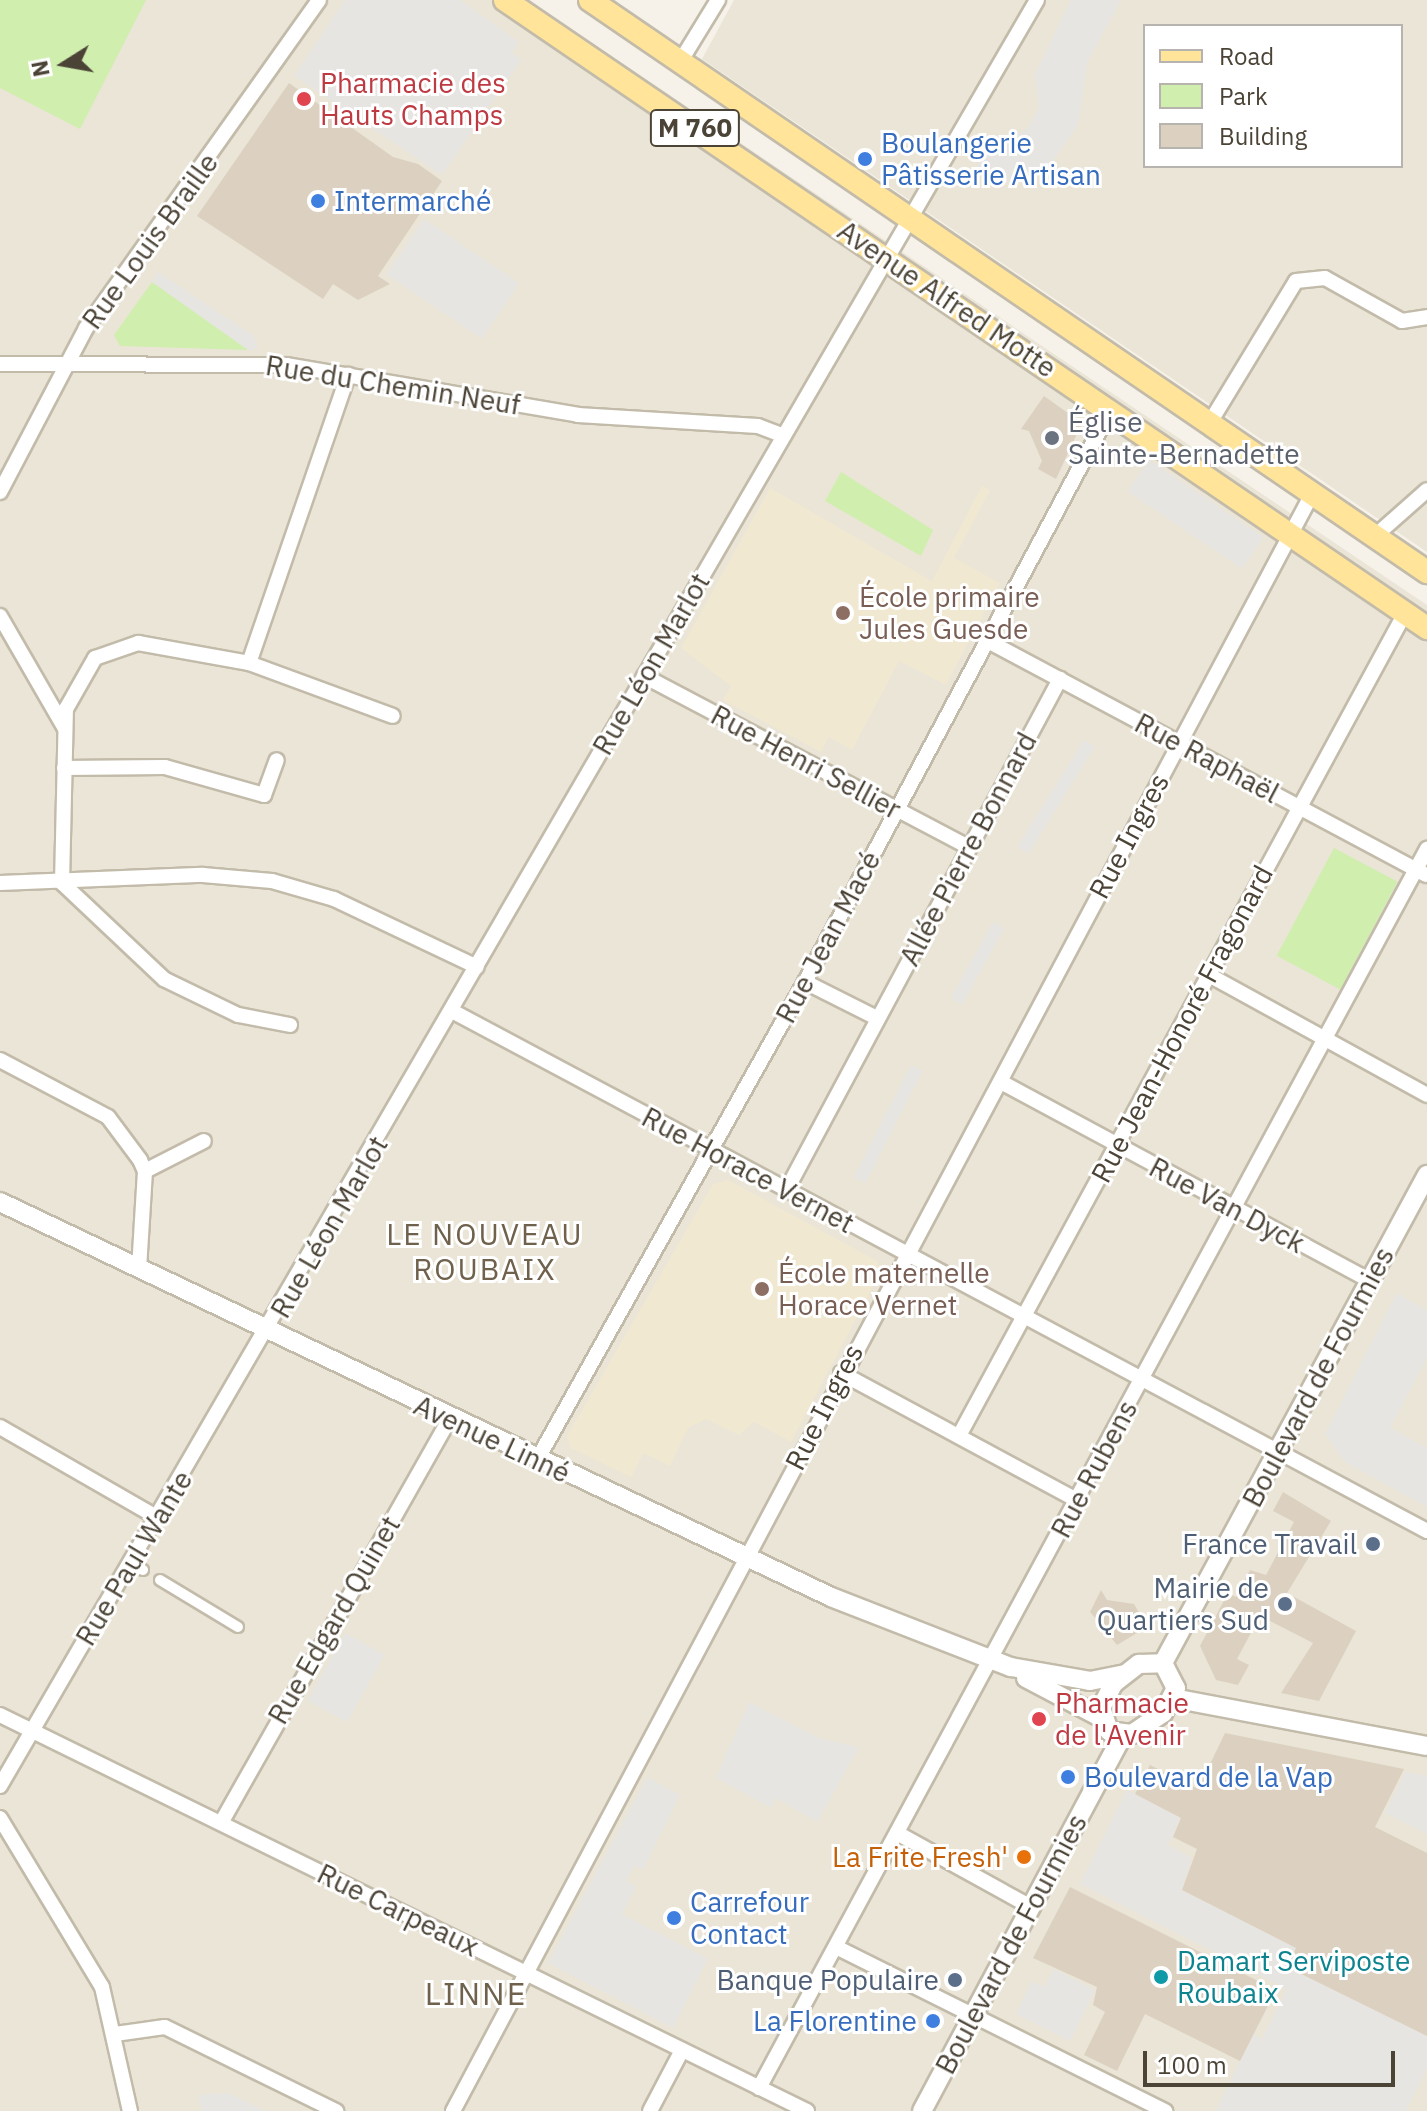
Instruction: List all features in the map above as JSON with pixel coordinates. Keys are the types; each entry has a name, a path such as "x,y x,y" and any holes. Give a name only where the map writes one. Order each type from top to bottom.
{"main road":[{"name":"Avenue Alfred Motte","path":"505,0 1427,628"},
{"name":"Avenue Alfred Motte","path":"590,0 1427,572"}],"street":[{"name":"Rue Louis Braille","path":"0,492 68,360 319,0"},
{"path":"680,62 718,0"},
{"name":"Rue Léon Marlot","path":"269,1331 885,256 1037,0"},
{"path":"1209,424 1296,281 1325,278 1402,321 1427,317"},
{"name":"Rue du Chemin Neuf","path":"0,364 68,360 279,365 578,415 758,426 782,435"},
{"path":"249,663 348,375"},
{"name":"Rue Jean Macé","path":"537,1460 805,982 1110,411"},
{"path":"1375,536 1427,490"},
{"name":"Rue Ingres","path":"453,2111 841,1373 909,1257 1288,533 1312,494"},
{"name":"Rue Jean-Honoré Fragonard","path":"960,1434 1405,613"},
{"path":"0,616 64,727"},
{"name":"Rue Raphaël","path":"988,641 1422,872"},
{"path":"290,1025 238,1015 164,979 62,883 64,727 84,671 111,649 138,643 249,663 393,716"},
{"name":"Rue Henri Sellier","path":"644,676 969,847"},
{"name":"Allée Pierre Bonnard","path":"786,1191 1060,679"},
{"path":"64,768 165,767 264,795 277,760"},
{"name":"Rue Rubens","path":"759,2088 1325,1039 1422,872 1427,849"},
{"path":"0,883 62,883 203,875 272,881 334,899 477,967"},
{"path":"1209,975 1427,1095"},
{"path":"805,982 877,1018"},
{"name":"Rue Horace Vernet","path":"452,1011 1427,1531"},
{"path":"0,1060 108,1117 145,1171 139,1268"},
{"name":"Rue Van Dyck","path":"1001,1082 1370,1281"},
{"path":"145,1171 204,1141"},
{"name":"Boulevard de Fourmies","path":"1163,1663 1427,1175"},
{"name":"Avenue Linné","path":"0,1202 745,1559 991,1660 1102,1718"},
{"name":"Rue Paul Wante","path":"0,1786 138,1566 158,1518 269,1331"},
{"path":"841,1373 960,1434 1077,1500"},
{"name":"Rue Edgard Quinet","path":"221,1823 450,1419"},
{"path":"0,1427 158,1518"},
{"path":"160,1580 238,1627"},
{"name":"Avenue Linné","path":"991,1660 1090,1681 1122,1675"},
{"path":"1144,1663 1163,1663 1175,1678 1173,1698 1155,1721 1123,1735 1109,1731 1102,1718 1104,1698 1122,1675 1144,1663"},
{"path":"1173,1698 1427,1746"},
{"name":"Rue Carpeaux","path":"0,1715 807,2111"},
{"name":"Boulevard de Fourmies","path":"922,2111 1123,1735"},
{"path":"0,1818 99,1980 115,2034 130,2111"},
{"path":"897,1833 1031,1907"},
{"path":"836,1947 1165,2111"},
{"path":"115,2034 165,2027 336,2111"},
{"path":"650,2111 682,2050"}],"shaded area":[{"path":"0,0 528,0 1427,605 1427,2111 0,2111"},
{"path":"345,0 460,0 519,42 512,53 521,60 442,175 294,76"},
{"path":"734,0 1427,0 1427,552 702,59"},
{"path":"1071,0 1121,0 1087,63 1078,125 1052,162 1034,175 1012,181 973,177 986,141 1006,141 1028,128 1039,107 1035,74"},
{"path":"424,219 519,283 482,339 387,275"},
{"path":"158,272 254,336 258,349 248,350 152,282"},
{"path":"1149,460 1263,537 1242,569 1128,492"},
{"name":"École primaire Jules Guesde","path":"982,486 990,490 954,558 1000,583 946,685 899,661 852,750 829,737 821,752 723,700 731,686 681,648 770,488 932,581"},
{"path":"1084,740 1095,747 1028,854 1017,847"},
{"path":"993,922 1004,928 962,1004 951,998"},
{"path":"911,1065 923,1071 865,1183 854,1177"},
{"path":"728,1180 877,1261 880,1273 791,1442 754,1422 739,1435 706,1419 688,1428 670,1466 643,1453 631,1477 571,1448 567,1436 713,1184"},
{"path":"1397,1293 1427,1311 1427,1358 1390,1428 1427,1448 1427,1507 1345,1462 1325,1434"},
{"path":"345,1633 384,1655 347,1722 308,1700"},
{"path":"749,1702 819,1738 859,1747 817,1822 776,1798 771,1808 716,1778"},
{"path":"1405,1772 1427,1776 1427,1834 1385,1813"},
{"path":"647,1777 680,1795 643,1870 634,1866 626,1881 636,1887 622,1914 708,1959 673,2028 548,1963"},
{"path":"1127,1790 1181,1818 1168,1845 1192,1858 1182,1890 1296,1948 1427,2036 1427,2068 1406,2111 1216,2111 1253,2034 1262,2039 1287,1989 1080,1884"},
{"path":"1054,1969 1095,1990 1070,2041 1016,2014 1032,1981 1044,1987"},
{"path":"229,2093 265,2111 202,2111 198,2095"}],"green space":[{"path":"0,0 146,0 80,129 0,88"},
{"path":"152,282 245,343 248,350 120,346 114,335"},
{"path":"841,472 933,530 921,556 825,501"},
{"path":"1334,848 1398,882 1340,990 1277,956"}],"building":[{"name":"Intermarché","path":"289,83 393,157 418,164 442,181 378,276 390,284 358,300 333,284 323,299 197,216"},
{"name":"Église Sainte-Bernadette","path":"1044,396 1082,423 1056,479 1038,469 1042,461 1029,431 1021,429"},
{"name":"Mairie de Quartiers Sud","path":"1283,1492 1331,1521 1287,1593 1356,1631 1319,1701 1281,1693 1313,1643 1260,1616 1237,1659 1249,1665 1238,1685 1216,1680 1200,1646 1228,1593 1236,1597 1250,1570 1266,1575 1294,1522 1273,1511"},
{"path":"1101,1590 1107,1600 1134,1604 1147,1627 1117,1645 1090,1612"},
{"path":"1225,1733 1404,1769 1375,1827 1427,1853 1427,2036 1287,1967 1296,1948 1182,1890 1197,1849 1173,1837 1181,1818 1135,1794 1150,1765 1198,1789"},
{"name":"Damart Serviposte Roubaix","path":"1070,1887 1276,1990 1240,2061 1145,2014 1117,2071 1084,2055 1105,2012 1093,2005 1097,1987 1033,1958"}],"place":[{"name":"Pharmacie des Hauts Champs","path":"304,99"},
{"name":"Boulangerie Pâtisserie Artisan","path":"865,159"},
{"name":"Intermarché","path":"318,201"},
{"name":"Église Sainte-Bernadette","path":"1052,438"},
{"name":"École primaire Jules Guesde","path":"843,613"},
{"name":"École maternelle Horace Vernet","path":"762,1289"},
{"name":"France Travail","path":"1373,1544"},
{"name":"Mairie de Quartiers Sud","path":"1285,1604"},
{"name":"Pharmacie de l'Avenir","path":"1039,1719"},
{"name":"Boulevard de la Vap","path":"1068,1777"},
{"name":"La Frite Fresh'","path":"1024,1857"},
{"name":"Carrefour Contact","path":"674,1918"},
{"name":"Damart Serviposte Roubaix","path":"1161,1977"},
{"name":"Banque Populaire","path":"955,1980"},
{"name":"La Florentine","path":"933,2021"}],"district":[{"name":"LE NOUVEAU ROUBAIX","path":"485,1251"},
{"name":"LINNE","path":"476,1993"}]}
